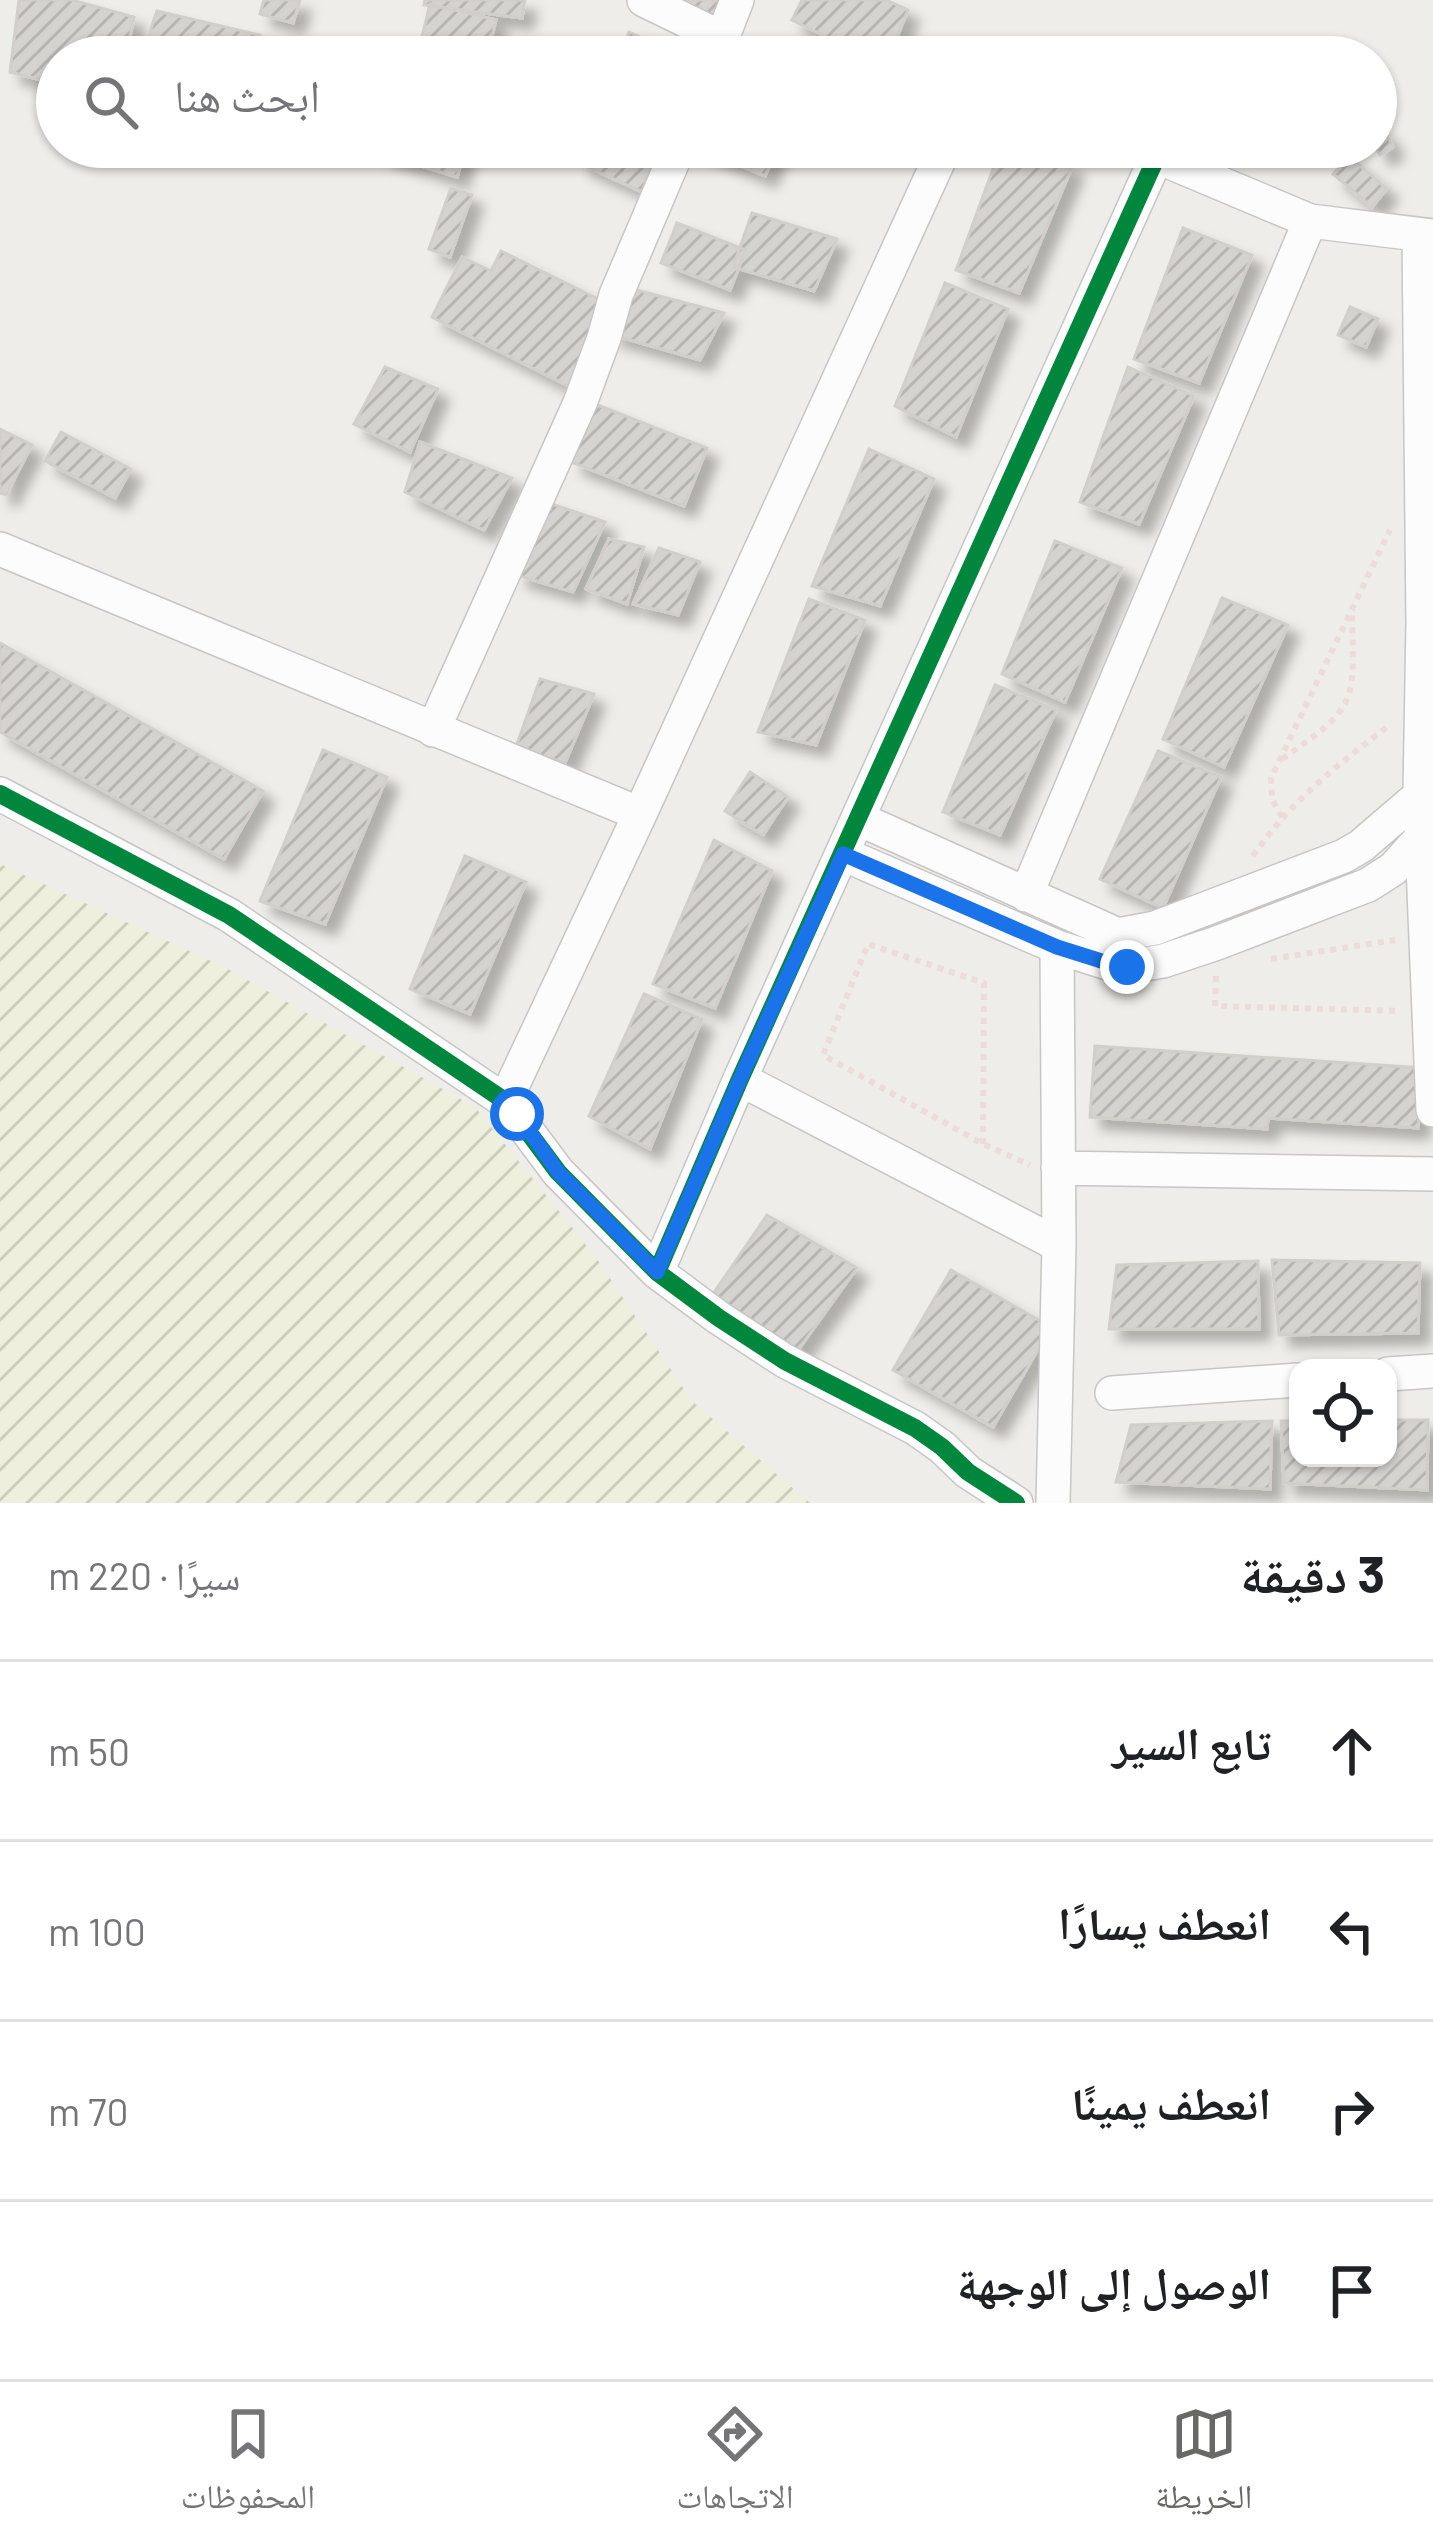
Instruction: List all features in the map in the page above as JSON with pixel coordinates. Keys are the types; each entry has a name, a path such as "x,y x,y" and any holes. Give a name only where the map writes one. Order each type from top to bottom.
{"street":[{"path":"644,0 700,36"},
{"path":"723,36 737,0"},
{"path":"434,730 580,403 616,295 670,168"},
{"path":"505,1101 935,168"},
{"path":"657,1272 859,819 1138,168"},
{"path":"1183,168 1310,221 1426,236 1421,490 1428,622 1421,701 1433,1110"},
{"path":"1025,895 1310,221"},
{"path":"0,549 640,814"},
{"path":"843,854 1057,947 1115,950 1156,928 1344,856 1375,836 1427,789"},
{"path":"0,794 229,914 505,1101 558,1172 657,1272 785,1361 915,1428 942,1447 975,1488 1016,1503"},
{"path":"859,819 1025,895 1147,965 1367,885 1393,869 1427,831"},
{"path":"1053,1503 1059,1245 1057,947"},
{"path":"740,1079 1059,1245"},
{"path":"1058,1168 1433,1174"},
{"path":"1397,1373 1433,1371"},
{"path":"1112,1393 1289,1381"}],"path":[{"path":"1282,817 1269,790 1270,778 1386,535 1421,490"},
{"path":"1279,761 1326,728 1347,703 1352,688 1352,606"},
{"path":"1251,859 1282,817 1335,767 1421,701"},
{"path":"1264,960 1428,934"},
{"path":"1217,943 1215,1006 1431,1001"},
{"path":"983,1144 984,983 868,944 823,1055 983,1144 1032,1166 1058,1168"}],"green space":[{"path":"0,864 226,968 475,1107 595,1256 692,1401 810,1503 0,1503"}],"building":[{"path":"19,0 72,0 134,17 130,36 36,36 36,79 10,72"},
{"path":"264,0 300,0 293,23 260,14"},
{"path":"425,0 525,0 522,18 424,5"},
{"path":"661,0 723,0 714,21"},
{"path":"802,0 886,0 908,10 897,36 825,36 792,20"},
{"path":"430,4 496,20 492,36 422,36"},
{"path":"157,11 260,35 260,36 148,36"},
{"path":"428,168 460,168 457,177"},
{"path":"590,168 651,168 642,192"},
{"path":"746,168 769,168 765,176"},
{"path":"993,168 1072,168 1019,293 956,270"},
{"path":"1338,168 1363,168 1387,189 1372,207 1333,174"},
{"path":"451,188 472,195 450,257 429,249"},
{"path":"752,213 837,239 814,291 733,267"},
{"path":"677,223 746,250 730,290 661,263"},
{"path":"1183,228 1252,255 1199,383 1134,359"},
{"path":"501,251 606,303 576,390 432,317 462,257 491,271"},
{"path":"945,283 1008,309 956,437 895,406"},
{"path":"629,288 724,313 700,360 609,334"},
{"path":"1350,307 1378,319 1366,347 1338,335"},
{"path":"385,367 438,389 410,452 354,424"},
{"path":"1128,367 1194,396 1139,524 1080,502"},
{"path":"595,404 707,448 684,506 571,462"},
{"path":"0,429 32,445 6,495 0,493"},
{"path":"61,432 131,469 115,498 45,461"},
{"path":"420,442 512,478 484,530 405,492"},
{"path":"869,449 934,479 880,606 812,586"},
{"path":"540,500 605,522 573,592 516,575"},
{"path":"609,539 644,547 627,604 586,589"},
{"path":"1055,541 1122,568 1065,702 1002,674"},
{"path":"659,548 700,562 678,615 633,604"},
{"path":"1222,598 1288,625 1224,767 1163,739"},
{"path":"809,599 865,620 816,745 758,732"},
{"path":"0,643 263,791 224,859 0,732"},
{"path":"540,679 594,694 565,763 516,747"},
{"path":"995,685 1056,710 1000,835 943,812"},
{"path":"323,750 387,777 325,924 260,901"},
{"path":"1158,751 1221,777 1163,908 1100,879"},
{"path":"750,772 788,797 763,835 725,811"},
{"path":"714,840 772,871 715,1008 653,984"},
{"path":"465,856 526,882 470,1014 410,989"},
{"path":"644,994 702,1019 650,1149 589,1116"},
{"path":"1095,1046 1423,1068 1418,1128 1268,1118 1267,1129 1090,1117"},
{"path":"767,1215 857,1268 791,1360 709,1300"},
{"path":"1272,1260 1420,1263 1418,1333 1279,1335"},
{"path":"1258,1261 1259,1329 1109,1329 1117,1265"},
{"path":"951,1270 1051,1327 993,1427 893,1370"},
{"path":"1397,1420 1428,1420 1427,1490 1284,1483 1281,1421 1289,1421 1289,1467 1397,1467"},
{"path":"1272,1421 1270,1489 1116,1482 1131,1425"}],"cycle path":[{"path":"657,1272 1152,168"},
{"path":"0,794 229,915 505,1101 558,1172 657,1272 785,1361 915,1428 968,1472 1016,1503"}],"route":[{"path":"517,1114 558,1172 657,1272 843,854 1057,947 1127,967"}]}
